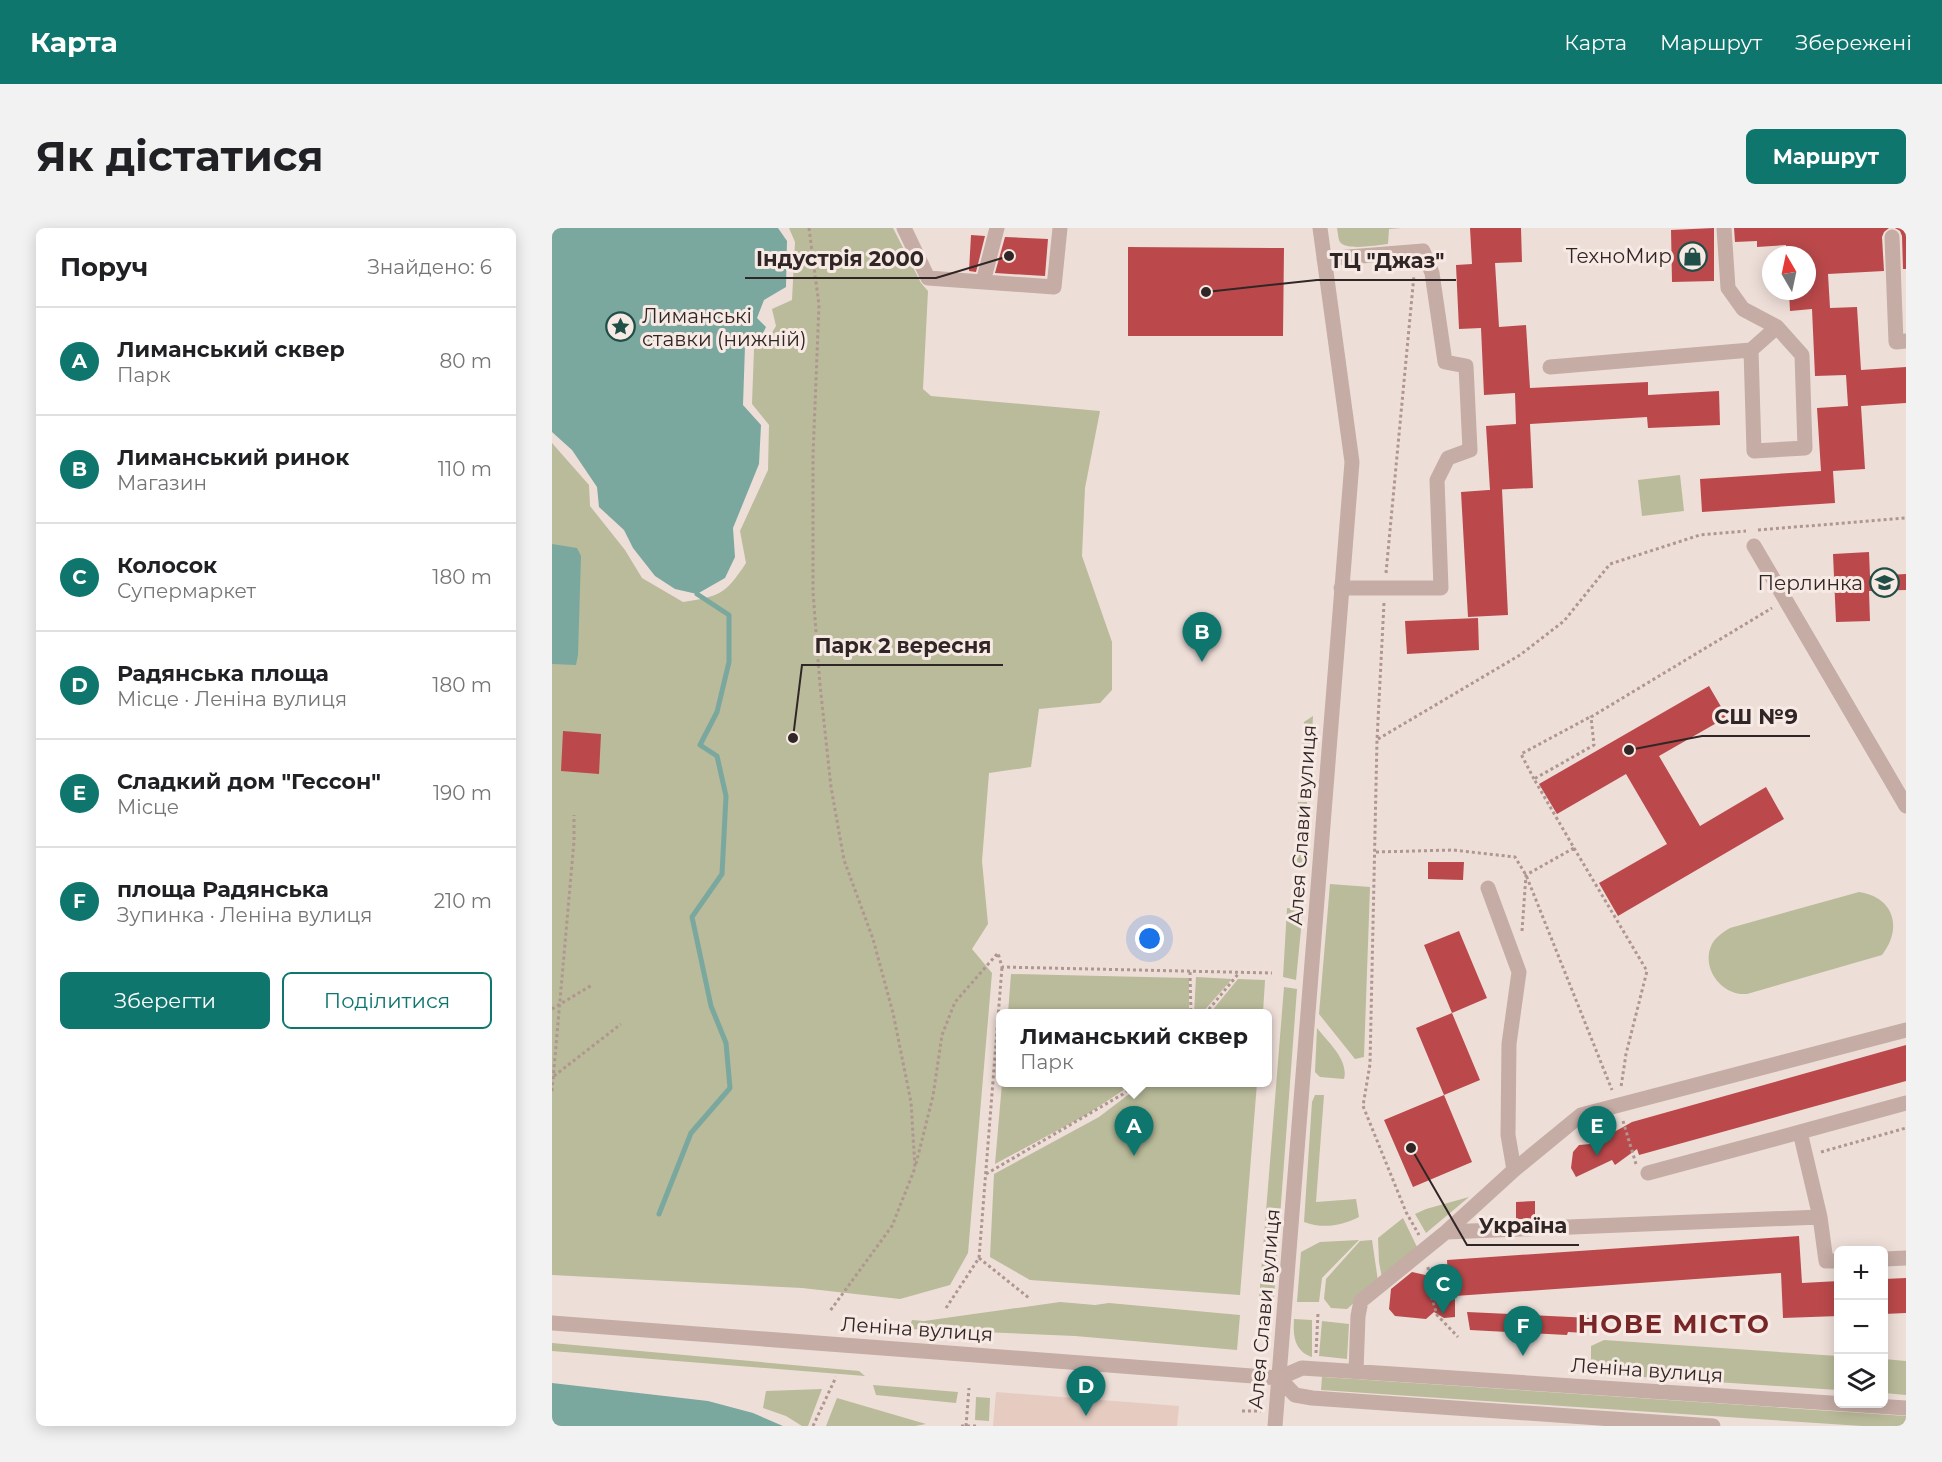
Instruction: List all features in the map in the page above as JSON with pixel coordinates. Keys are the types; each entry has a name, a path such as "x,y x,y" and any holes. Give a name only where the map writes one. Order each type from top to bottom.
{"street":[{"path":"904,228 928,278 1054,287 1059,228"},
{"path":"983,282 997,228"},
{"name":"Алея Слави вулиця","path":"1275,1426 1352,462 1320,228"},
{"path":"1724,228 1728,288 1743,309 1777,327 1802,355 1805,448 1754,451 1751,350"},
{"path":"1892,237 1896,342 1906,341"},
{"path":"1324,259 1423,251 1432,273 1444,362 1466,366 1470,450 1448,458 1437,480 1440,588 1341,588"},
{"path":"1550,367 1751,350 1777,327"},
{"path":"1754,546 1906,806"},
{"path":"1488,888 1519,972 1509,1044 1508,1135 1515,1170"},
{"path":"1356,1372 1358,1316 1361,1301 1446,1232 1581,1115 1906,1030"},
{"path":"1648,1173 1906,1103"},
{"path":"1800,1132 1820,1217 1826,1261 1834,1261"},
{"path":"1446,1232 1820,1217"},
{"path":"1888,1259 1906,1258"},
{"name":"Леніна вулиця","path":"552,1323 1279,1378 1302,1368 1906,1408"},
{"path":"1279,1378 1295,1395 1312,1398 1651,1424 1713,1426"}],"path":[{"path":"809,228 819,305 813,455 813,592 831,786 844,860 873,939 893,1014 911,1102 915,1168"},
{"path":"1412,252 1414,266 1384,588 1377,740 1370,1064 1363,1106 1406,1212 1425,1249 1431,1295 1437,1315 1458,1337"},
{"path":"1757,530 1906,518"},
{"path":"1377,740 1520,655 1564,621 1610,564 1700,535 1746,531"},
{"path":"1618,1106 1626,1054 1647,971 1521,754 1591,717 1785,600"},
{"path":"1534,779 1594,745 1591,717"},
{"path":"552,1091 574,841 574,816"},
{"path":"1526,875 1574,848"},
{"path":"1376,852 1453,850 1515,858 1526,875 1618,1106 1636,1166 1648,1173"},
{"path":"1521,939 1526,875"},
{"path":"830,1311 892,1226 915,1168 933,1096 942,1035 955,1002 998,953 1002,967 999,1009"},
{"path":"1002,967 1272,973"},
{"path":"1190,972 1191,1009"},
{"path":"1209,1009 1239,973"},
{"path":"552,1009 592,985"},
{"path":"553,1077 621,1024"},
{"path":"946,1308 979,1258 996,1045"},
{"path":"986,1174 1132,1087"},
{"path":"1806,1157 1906,1128"},
{"path":"979,1258 1029,1298"},
{"path":"813,1426 836,1377"},
{"path":"969,1388 964,1426 977,1426"}],"green space":[{"path":"789,228 893,228 921,283 928,291 923,389 931,396 1100,411 1085,488 1082,556 1112,642 1112,690 1100,703 1039,709 1031,767 989,773 982,861 988,924 972,949 992,973 968,1253 950,1285 900,1299 802,1288 552,1275 552,443 589,485 590,506 625,550 642,578 683,602 706,598 727,588 746,563 740,531 768,470 769,425 752,404 754,349 764,346 776,326 772,309 792,300 795,242"},
{"path":"1337,228 1402,228 1389,229 1388,244 1355,247 1343,245 1340,242"},
{"path":"1680,475 1684,511 1642,516 1638,480"},
{"path":"1313,716 1311,750 1302,749 1304,722"},
{"path":"1298,802 1307,802 1304,834 1296,833"},
{"path":"1296,837 1304,837 1302,869 1293,868"},
{"path":"1330,884 1370,887 1364,1057 1355,1059 1319,1014"},
{"path":"1859,892 1880,900 1892,915 1892,934 1882,955 1747,994 1729,990 1716,979 1711,971 1709,953 1712,944 1730,928"},
{"path":"1287,908 1303,909 1296,980 1283,977"},
{"path":"1011,974 1189,978 1189,1009 1008,1009"},
{"path":"1196,977 1232,979 1206,1009 1194,1009"},
{"path":"1238,979 1265,980 1263,1009 1213,1009"},
{"path":"1284,987 1297,989 1274,1297 1259,1299"},
{"path":"1317,1028 1341,1058 1345,1072 1344,1079 1320,1077 1315,1072"},
{"path":"1002,1087 1128,1087 1086,1115 995,1164"},
{"path":"1138,1087 1257,1087 1240,1295 1030,1280 990,1257 994,1174 1099,1117"},
{"path":"1315,1095 1324,1095 1316,1202 1356,1199 1359,1217 1332,1226 1304,1222 1312,1102"},
{"path":"1469,1197 1426,1233 1415,1214 1426,1209"},
{"path":"1403,1218 1417,1247 1382,1278 1378,1238"},
{"path":"1359,1240 1322,1278 1319,1302 1297,1302 1301,1252 1320,1242"},
{"path":"1372,1240 1378,1281 1347,1309 1331,1308 1324,1299 1326,1279 1360,1241"},
{"path":"1060,1302 1095,1305 1109,1303 1240,1315 1237,1350 1075,1336 909,1329 912,1320 924,1321"},
{"path":"1294,1319 1312,1320 1312,1357 1298,1347"},
{"path":"1322,1321 1349,1324 1347,1359 1319,1356"},
{"path":"1604,1340 1834,1356 1834,1390 1596,1374 1591,1362 1591,1346"},
{"path":"552,1343 859,1371 865,1376 552,1351"},
{"path":"1888,1359 1906,1361 1906,1395 1888,1393"},
{"path":"1322,1377 1906,1416 1906,1426 1862,1426 1321,1390"},
{"path":"873,1385 958,1392 956,1403 876,1395"},
{"path":"822,1389 808,1426 802,1426 786,1416 763,1408 766,1391"},
{"path":"976,1397 990,1398 989,1421 975,1420"},
{"path":"837,1398 926,1424 826,1426"}],"shaded area":[{"path":"996,1392 1179,1406 1177,1426 993,1426"}],"water":[{"path":"552,228 778,228 787,241 786,287 764,300 757,318 766,327 761,337 745,346 743,405 761,425 759,464 733,528 735,557 725,578 697,594 675,589 655,576 633,548 624,530 599,507 597,487 572,450 552,432"},
{"path":"552,544 577,548 581,556 576,665 552,664"},
{"path":"552,1383 708,1401 753,1413 783,1426 552,1426"}],"building":[{"path":"1470,228 1521,228 1522,262 1495,263 1499,327 1526,325 1530,388 1648,382 1648,395 1719,391 1720,425 1648,428 1647,417 1530,424 1533,488 1490,490 1486,426 1516,424 1515,393 1484,395 1481,328 1459,329 1456,265 1472,264"},
{"name":"ТехноМир","path":"1714,228 1714,281 1672,282 1671,230"},
{"path":"1734,228 1889,228 1882,237 1884,271 1828,274 1830,308 1857,307 1861,370 1906,367 1906,403 1861,406 1865,469 1833,471 1835,503 1702,512 1700,479 1821,471 1817,408 1848,406 1846,375 1815,376 1812,309 1790,311 1789,300 1816,300 1816,246 1757,247 1757,241 1735,242"},
{"path":"1895,228 1906,228 1906,269 1903,269 1902,236"},
{"path":"971,235 985,236 976,272 969,271"},
{"path":"1005,237 1048,239 1045,276 995,273"},
{"path":"1128,247 1284,248 1283,336 1128,336"},
{"path":"1502,489 1508,615 1468,617 1461,492"},
{"path":"1869,552 1870,576 1906,574 1906,590 1869,591 1870,621 1836,622 1833,554"},
{"path":"1478,618 1479,650 1407,654 1405,621"},
{"path":"1709,686 1727,717 1659,756 1700,826 1766,787 1784,819 1618,916 1599,883 1667,844 1626,774 1557,814 1539,784"},
{"path":"563,731 601,734 599,774 561,771"},
{"path":"1428,862 1464,862 1463,880 1428,879"},
{"path":"1459,931 1487,998 1452,1013 1424,945"},
{"path":"1452,1013 1480,1080 1444,1095 1416,1028"},
{"path":"1906,1045 1906,1081 1639,1155 1637,1149 1615,1165 1612,1160 1576,1177 1571,1168 1573,1152 1579,1145 1590,1144 1594,1138 1598,1141 1632,1122"},
{"path":"1444,1095 1472,1162 1413,1187 1384,1120"},
{"path":"1535,1201 1535,1219 1516,1219 1516,1202"},
{"path":"1799,1236 1802,1283 1834,1281 1834,1316 1783,1318 1781,1273 1455,1296 1455,1317 1444,1318 1434,1312 1426,1319 1395,1316 1389,1309 1391,1289 1412,1272 1448,1280 1447,1260"},
{"path":"1906,1278 1906,1313 1888,1314 1888,1279"},
{"path":"1467,1312 1591,1318 1585,1333 1568,1332 1567,1335 1470,1330"}],"waterway":[{"path":"659,1214 691,1133 730,1088 726,1043 711,1006 692,917 722,874 726,796 717,756 700,745 717,712 729,662 729,615 697,594"}],"place":[{"name":"Індустрія 2000","path":"1009,256"},
{"name":"ТехноМир","path":"1693,256"},
{"name":"ТЦ \"Джаз\"","path":"1206,292"},
{"name":"Лиманські ставки (нижній)","path":"621,327"},
{"name":"Перлинка","path":"1884,583"},
{"name":"Лиманський ринок","path":"1202,662"},
{"name":"Парк 2 вересня","path":"793,738"},
{"name":"СШ №9","path":"1629,750"},
{"name":"Україна","path":"1411,1148"},
{"name":"Лиманський сквер","path":"1134,1156"},
{"name":"Сладкий дом \"Гессон\"","path":"1597,1156"},
{"name":"Колосок","path":"1443,1314"},
{"name":"площа Радянська","path":"1523,1356"},
{"name":"Радянська площа","path":"1086,1416"}],"district":[{"name":"НОВЕ МІСТО","path":"1674,1324"}]}
